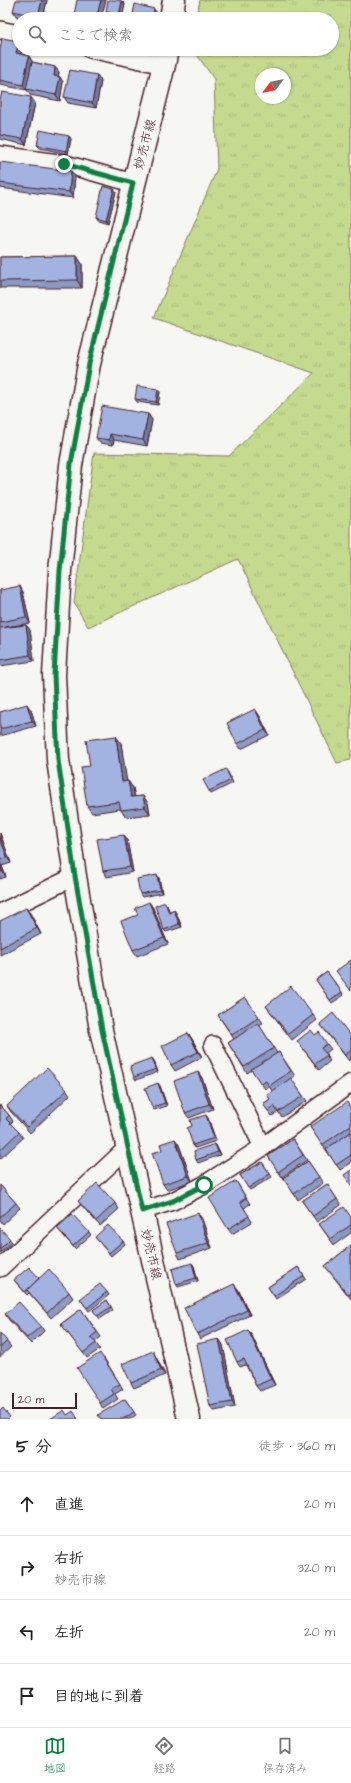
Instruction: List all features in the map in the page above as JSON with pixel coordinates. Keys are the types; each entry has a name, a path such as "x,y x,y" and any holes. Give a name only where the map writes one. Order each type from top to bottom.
{"main road":[{"path":"172,12 174,0"},
{"name":"妙売市線","path":"165,57 89,364 71,464 60,571 54,675 58,745 75,876 102,1030 127,1148 189,1419"}],"street":[{"path":"0,30 12,33"},
{"path":"0,155 64,164 133,183"},
{"path":"0,913 75,876"},
{"path":"213,1045 263,1147"},
{"path":"142,1211 173,1201 204,1185 263,1147 351,1083"},
{"path":"0,1268 127,1148"}],"green space":[{"path":"200,0 351,0 351,760 337,763 238,559 88,627 74,603 94,453 229,456 314,373 154,318 217,169 214,79 198,56 339,56 339,12 197,12"}],"building":[{"path":"16,0 42,0 39,12 13,11"},
{"path":"77,0 101,0 98,12 74,12"},
{"path":"108,0 122,1 120,12 106,12"},
{"path":"135,4 154,9 153,12 133,12"},
{"path":"2,38 12,40 12,56 29,56 23,85 0,80 0,50"},
{"path":"32,62 55,67 54,76 60,77 56,95 26,89"},
{"path":"70,70 97,75 92,103 64,97"},
{"path":"2,92 31,97 22,139 0,135 0,100"},
{"path":"40,130 69,136 66,151 37,145"},
{"path":"0,162 71,171 69,192 0,183"},
{"path":"103,186 114,189 106,220 96,217"},
{"path":"77,256 77,280 0,281 0,257"},
{"path":"137,386 158,389 156,402 135,399"},
{"path":"102,406 148,414 143,440 110,434 109,440 96,438"},
{"path":"20,586 26,617 0,622 0,590"},
{"path":"26,625 30,655 0,660 0,628"},
{"path":"27,704 32,721 0,729 0,712"},
{"path":"255,709 265,730 237,744 227,723"},
{"path":"116,736 122,782 128,781 131,797 143,796 145,807 121,810 119,802 87,806 81,767 90,766 86,740"},
{"path":"226,769 231,780 209,791 203,780"},
{"path":"124,835 130,867 103,871 97,839"},
{"path":"0,838 7,857 0,860"},
{"path":"157,875 160,890 140,894 137,879"},
{"path":"149,902 164,938 133,950 121,921 138,915 135,908"},
{"path":"165,902 169,913 174,910 179,924 164,930 155,906"},
{"path":"26,908 37,928 0,948 0,921"},
{"path":"351,960 351,991 336,971"},
{"path":"327,972 342,992 330,1000 316,980"},
{"path":"291,986 313,1015 288,1034 266,1006"},
{"path":"245,997 259,1017 232,1035 218,1015"},
{"path":"333,1013 351,1036 351,1050 345,1055 320,1024"},
{"path":"258,1023 274,1048 244,1067 228,1043"},
{"path":"311,1030 315,1035 319,1032 327,1044 321,1048 327,1055 315,1064 297,1041"},
{"path":"188,1033 198,1052 171,1065 162,1046"},
{"path":"279,1052 291,1071 269,1086 266,1081 261,1084 251,1069"},
{"path":"152,1058 156,1069 134,1077 130,1066"},
{"path":"47,1068 67,1090 27,1127 7,1106"},
{"path":"198,1072 209,1104 185,1113 174,1081"},
{"path":"291,1078 303,1096 278,1112 274,1106 268,1111 263,1104 270,1099 267,1095"},
{"path":"158,1083 165,1103 152,1107 145,1088"},
{"path":"347,1102 351,1109 351,1125 322,1145 310,1127"},
{"path":"0,1105 9,1115 6,1119 19,1132 0,1150"},
{"path":"206,1115 214,1138 193,1145 187,1128 192,1126 190,1120"},
{"path":"351,1132 351,1155 336,1165 326,1149"},
{"path":"175,1139 188,1176 163,1184 152,1153 162,1150 160,1144"},
{"path":"293,1139 303,1155 278,1172 268,1156"},
{"path":"215,1144 218,1152 196,1160 194,1151"},
{"path":"308,1161 319,1177 294,1194 283,1178"},
{"path":"262,1162 270,1174 248,1188 240,1175"},
{"path":"351,1170 351,1185 344,1175"},
{"path":"236,1181 246,1198 240,1202 249,1216 228,1229 209,1198"},
{"path":"97,1183 115,1203 96,1221 78,1201"},
{"path":"327,1184 337,1199 313,1216 302,1201"},
{"path":"0,1185 16,1203 0,1217"},
{"path":"344,1207 351,1217 351,1225 330,1239 319,1224"},
{"path":"198,1213 208,1243 177,1253 166,1224"},
{"path":"72,1214 89,1232 73,1246 57,1228"},
{"path":"108,1225 123,1241 109,1253 95,1237"},
{"path":"0,1228 10,1239 0,1249"},
{"path":"351,1245 351,1293 349,1295 325,1266"},
{"path":"192,1263 196,1278 176,1284 172,1269"},
{"path":"29,1267 39,1278 25,1292 14,1280"},
{"path":"298,1267 304,1276 274,1296 268,1287"},
{"path":"49,1269 69,1292 47,1313 27,1290"},
{"path":"100,1284 107,1292 87,1308 80,1299"},
{"path":"234,1284 247,1310 197,1334 184,1308"},
{"path":"107,1300 111,1307 97,1316 93,1310"},
{"path":"19,1302 41,1326 27,1338 5,1314"},
{"path":"81,1309 97,1332 91,1337 96,1343 83,1353 61,1324"},
{"path":"248,1330 271,1379 256,1386 244,1359 237,1362 227,1340"},
{"path":"0,1333 7,1341 0,1348"},
{"path":"219,1339 232,1402 210,1406 197,1344"},
{"path":"153,1351 161,1370 131,1383 122,1364"},
{"path":"100,1353 120,1384 111,1389 114,1394 100,1403 77,1368"},
{"path":"125,1399 134,1412 123,1419 101,1419 98,1415"},
{"path":"3,1408 10,1417 8,1419 0,1419 0,1411"},
{"path":"64,1410 67,1415 73,1411 78,1419 50,1419"}],"route":[{"path":"64,164 133,183 89,364 71,464 60,571 54,675 58,760 75,876 102,1030 142,1211 173,1201 204,1185"}]}
